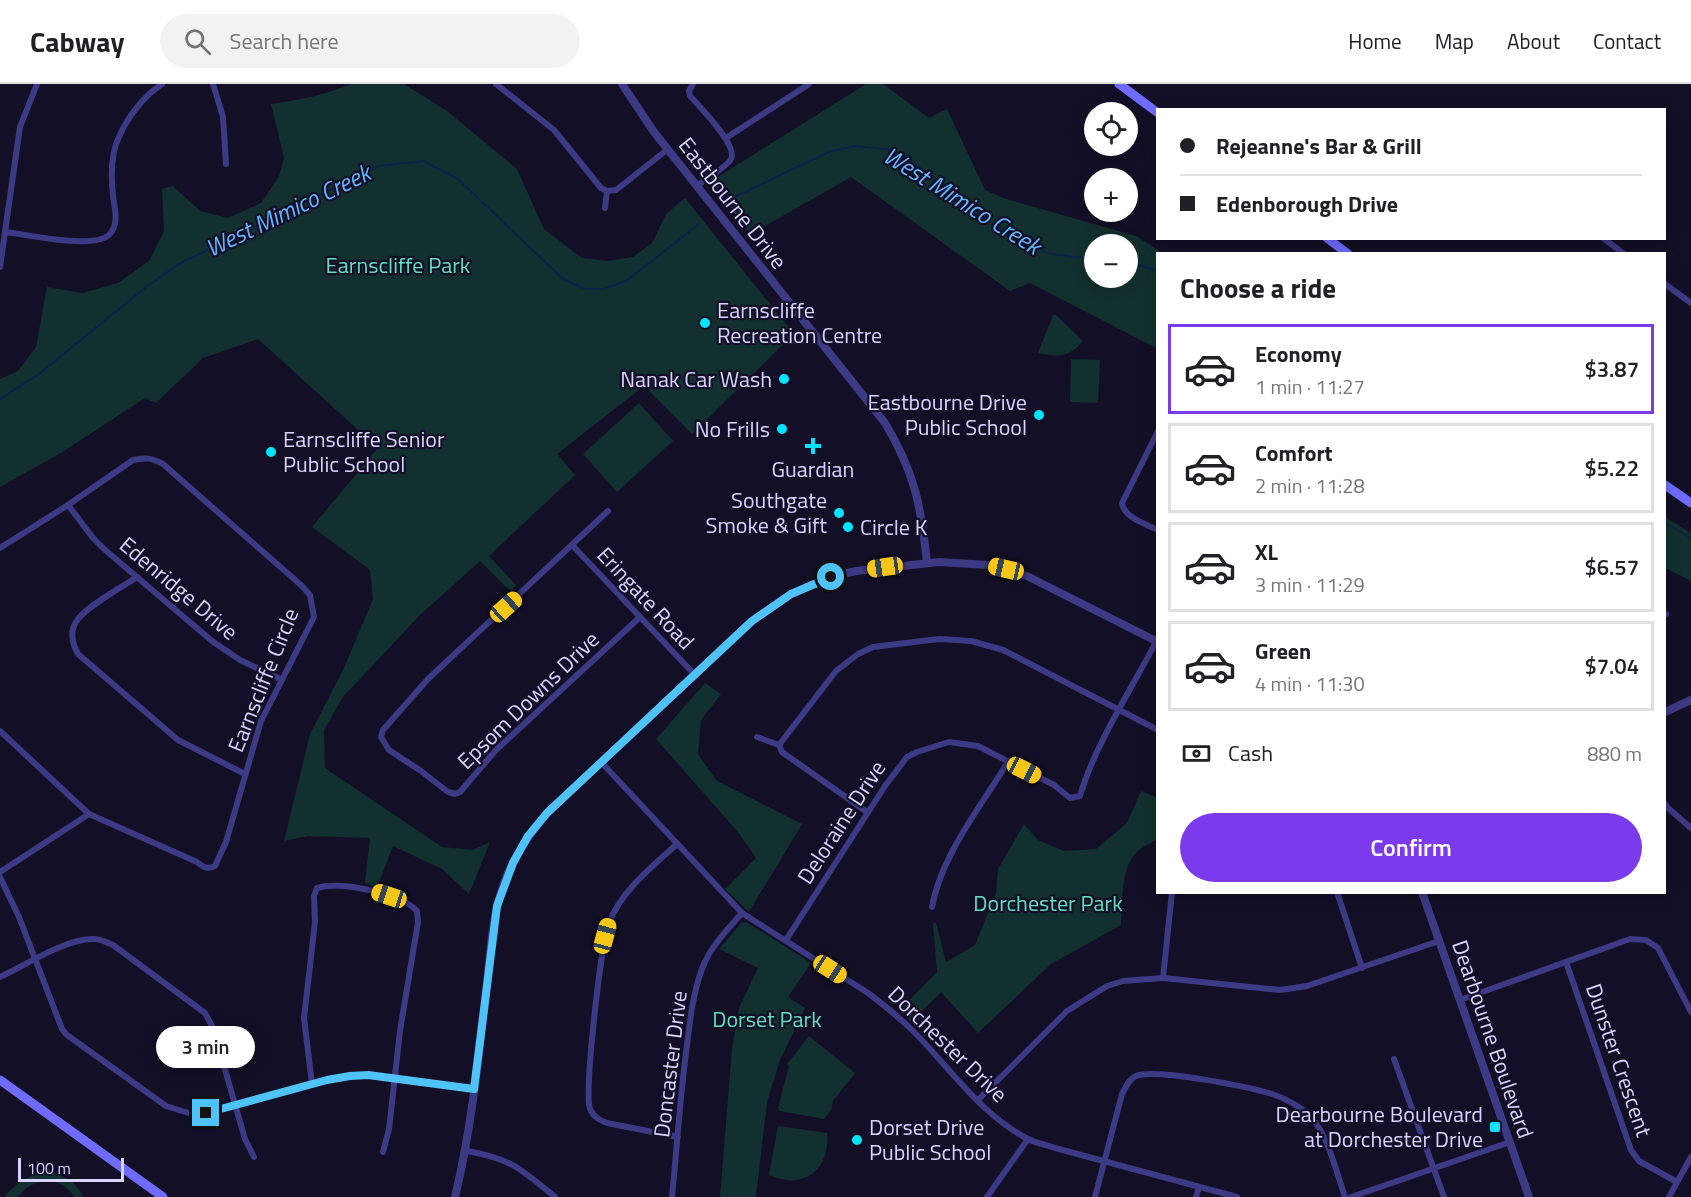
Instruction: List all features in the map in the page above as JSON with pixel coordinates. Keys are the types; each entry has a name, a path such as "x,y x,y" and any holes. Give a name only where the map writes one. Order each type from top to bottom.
{"main road":[{"path":"1119,84 1156,112"},
{"path":"1330,240 1345,252"},
{"path":"1666,486 1691,503"},
{"path":"0,1080 164,1197"}],"street":[{"path":"0,267 20,127 37,84"},
{"path":"5,232 72,241 101,239 109,235 114,230 116,218 112,194 112,174 118,137 142,101 162,84"},
{"path":"213,84 223,117 226,164"},
{"path":"496,84 554,130 601,188 608,191 616,190 668,149"},
{"name":"Eastbourne Drive","path":"622,84 636,107 668,149 874,409 895,439 916,488 927,563"},
{"path":"693,84 689,91 690,96 726,138 732,149 732,157 728,163 697,186"},
{"path":"726,138 809,84"},
{"path":"605,208 608,191"},
{"path":"1606,240 1621,252"},
{"path":"1666,285 1691,303"},
{"path":"1156,435 1122,503 1123,510 1128,514 1156,529"},
{"name":"Earnscliffe Circle","path":"0,548 133,460 154,459 163,464 310,595 314,617 261,721 226,842 215,866 211,868 204,868 197,861 89,814 0,731"},
{"name":"Edenridge Drive","path":"68,505 93,538 212,641 240,660 282,680"},
{"name":"Epsom Downs Drive","path":"608,511 428,679 383,730 381,737 389,750 448,792 455,794 460,792 496,750 640,617"},
{"name":"Eringate Road","path":"573,546 694,674"},
{"path":"455,1197 466,1151 493,930 503,885 513,863 528,836 547,813 752,621 791,594 831,577 856,571 927,563 972,563 1006,569 1027,576 1156,640"},
{"path":"137,577 78,619 72,636 78,654 178,740 245,774"},
{"path":"779,745 843,664 858,654 873,647 891,644 957,639 1003,650 1156,729"},
{"name":"Deloraine Drive","path":"786,940 867,812 907,757 931,746 949,742 965,743 978,746 1054,785 1070,798 1080,796 1083,782 1156,642"},
{"path":"1666,712 1691,700"},
{"path":"757,737 779,745 782,752 867,812"},
{"name":"Dorchester Drive","path":"601,762 742,913 868,993 894,1013 996,1117 1028,1139 1104,1162 1237,1197"},
{"path":"932,907 935,887 956,847 1008,762"},
{"path":"1666,807 1691,828"},
{"path":"89,814 0,875 3,890 35,959 62,1029 67,1035 174,1110 195,1115 350,1076 368,1075 474,1089"},
{"path":"677,844 629,890 609,923 599,982 588,1092 591,1112 596,1118 607,1123 678,1137"},
{"path":"312,1084 304,1002 315,922 314,896 317,888 330,885 374,891 404,902 417,911 418,922 400,1031 389,1129 383,1152"},
{"path":"1163,978 1172,894"},
{"path":"1338,894 1362,968"},
{"name":"Dearbourne Boulevard","path":"1423,894 1529,1197"},
{"name":"Doncaster Drive","path":"672,1197 690,1022 702,967 742,913"},
{"path":"0,977 83,939 98,939 113,945 205,1013 213,1028 245,1139 254,1157"},
{"path":"1460,1000 1630,939 1646,940 1658,948 1691,1012"},
{"path":"978,1100 1067,1011 1094,992 1123,981 1163,978 1280,990 1306,986 1439,941"},
{"name":"Dunster Crescent","path":"1566,962 1631,1150 1639,1161 1677,1182"},
{"path":"1394,1059 1444,1197"},
{"path":"1095,1197 1122,1094 1127,1084 1135,1076 1149,1074 1219,1081 1273,1094 1287,1100 1309,1115 1320,1129 1345,1197"},
{"path":"987,1197 1028,1139"},
{"path":"1351,1197 1510,1142"},
{"path":"466,1151 512,1163 555,1197"},
{"path":"1669,1197 1691,1156"},
{"path":"1196,1197 1199,1187"}],"green space":[{"name":"Earnscliffe Park","path":"351,84 404,84 447,111 517,169 544,229 582,258 607,261 633,257 652,243 666,214 685,198 794,334 692,434 644,386 557,454 575,475 489,556 516,585 511,592 480,561 420,615 343,697 324,730 325,768 442,847 473,850 490,842 469,894 442,869 393,846 377,888 365,883 370,838 308,836 284,841 310,734 344,668 373,599 370,570 312,527 378,448 258,339 203,358 156,403 145,398 61,453 0,487 0,379 18,371 36,347 47,287 82,293 118,283 149,261 164,231 162,189 173,186 200,211 228,218 261,203 279,176 284,158 271,104 312,97"},
{"path":"866,84 883,84 929,118 947,109 985,190 1006,199 1129,234 1084,234 1084,288 1138,288 1138,237 1161,252 1156,252 1156,348 1030,283 1010,291 851,177 751,234 710,182"},
{"path":"1053,315 1056,315 1083,341 1073,351 1063,355 1038,353"},
{"path":"1071,359 1100,360 1098,403 1070,402"},
{"path":"639,403 673,441 617,492 583,454"},
{"path":"1666,518 1691,533 1691,581 1666,568"},
{"path":"705,683 721,694 701,720 698,754 717,781 802,824 749,912 725,889 756,858 737,831 656,739"},
{"name":"Dorchester Park","path":"1141,791 1156,797 1156,840 1139,850 1130,862 1123,888 1121,925 1051,964 978,1033 941,992 911,1022 900,1010 937,972 933,924 936,923 946,962 975,945 996,893 998,869 1024,824 1038,840 1064,851 1096,849 1127,823"},
{"name":"Dorset Park","path":"746,922 811,963 788,997 805,1008 780,1060 767,1102 756,1197 720,1197 732,1049 739,1008 758,968 719,949 741,923"},
{"path":"809,1036 855,1073 833,1101 831,1110 824,1119 780,1111 778,1108 789,1066 787,1064"},
{"path":"778,1126 827,1133 824,1157 812,1174 793,1180 769,1175"},
{"path":"45,1172 68,1179 83,1197 74,1197 61,1184 46,1181 31,1185 18,1197 4,1197 22,1181"}],"waterway":[{"name":"West Mimico Creek","path":"732,198 829,152 854,146 887,149 912,163 991,223 1047,253 1084,257"},
{"name":"West Mimico Creek","path":"0,399 39,374 146,287 179,264 379,166 423,161 458,179 563,279 586,289 603,289 626,281 699,224"},
{"name":"West Mimico Creek","path":"1138,265 1156,270"},
{"name":"West Mimico Creek","path":"1666,524 1691,538"}],"place":[{"name":"Earnscliffe Recreation Centre","path":"705,323"},
{"name":"Nanak Car Wash","path":"784,379"},
{"name":"Eastbourne Drive Public School","path":"1039,415"},
{"name":"No Frills","path":"782,429"},
{"name":"Guardian","path":"813,446"},
{"name":"Earnscliffe Senior Public School","path":"271,452"},
{"name":"Southgate Smoke & Gift","path":"839,513"},
{"name":"Circle K","path":"848,527"},
{"name":"Dearbourne Boulevard at Dorchester Drive","path":"1495,1127"},
{"name":"Dorset Drive Public School","path":"857,1140"}],"route":[{"path":"206,1113 327,1080 350,1076 368,1075 474,1089 497,906 503,885 528,836 547,813 752,621 791,594 831,577"}]}
